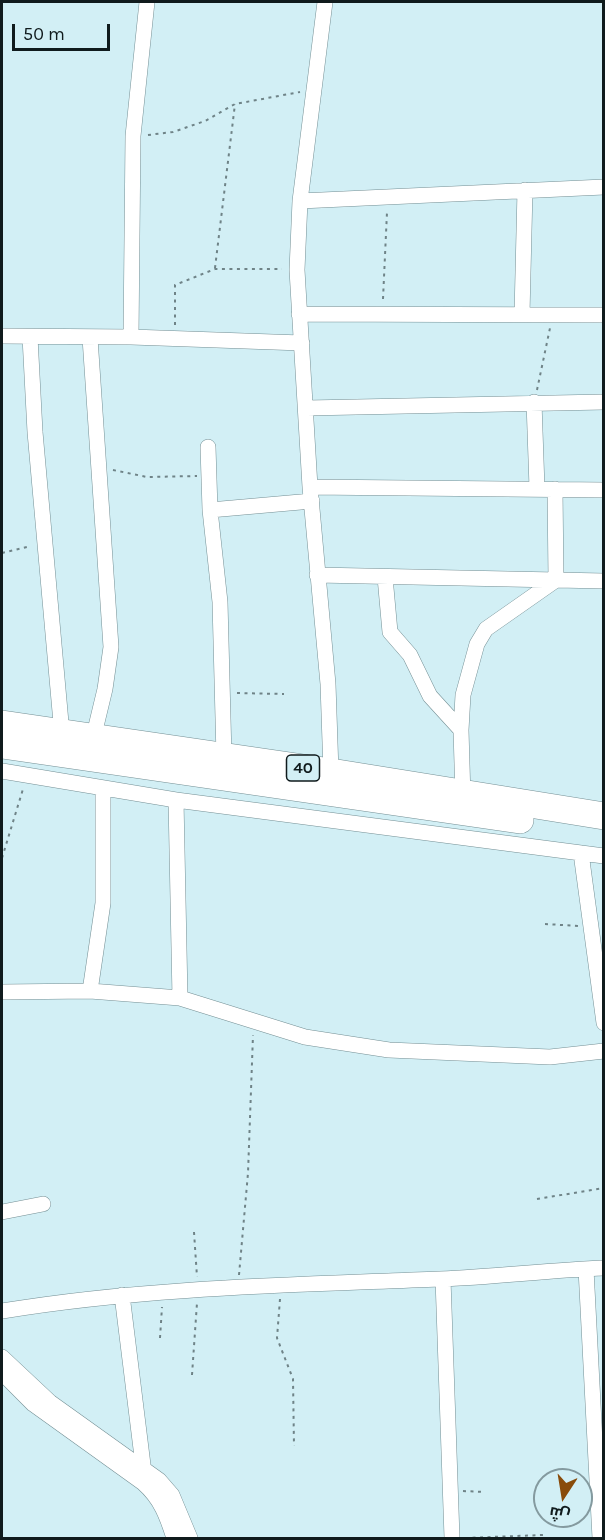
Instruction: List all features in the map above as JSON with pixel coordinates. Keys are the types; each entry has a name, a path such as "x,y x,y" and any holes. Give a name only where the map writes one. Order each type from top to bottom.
{"highway":[{"name":"40","path":"2,724 62,734 91,747 294,787 603,816"},
{"name":"40","path":"2,745 91,747 224,757 331,772 462,803 603,831"}],"street":[{"path":"131,337 133,136 147,2"},
{"path":"326,2 300,201 297,270 311,494 328,684 331,772"},
{"path":"300,201 603,187"},
{"path":"522,314 525,190"},
{"path":"299,314 603,315"},
{"path":"2,336 131,337 302,343"},
{"path":"30,337 62,734"},
{"path":"90,338 111,647 105,689 91,747"},
{"path":"534,402 537,488"},
{"path":"307,408 603,402"},
{"path":"208,447 210,510 220,602 224,757"},
{"path":"210,510 311,494 537,488 603,490"},
{"path":"555,489 556,580"},
{"path":"318,575 603,581"},
{"path":"385,577 390,632 410,655 430,696 461,730"},
{"path":"462,803 461,730 466,675 477,644 486,629 556,580"},
{"path":"2,771 176,800 603,856"},
{"path":"291,815 294,787"},
{"path":"90,991 103,903 103,788"},
{"path":"176,800 180,998"},
{"path":"581,853 603,1023"},
{"path":"2,992 90,991 180,998 305,1037 389,1050 550,1057 603,1051"},
{"path":"2,1212 43,1204"},
{"path":"2,1311 122,1295 281,1284 444,1279 603,1268"},
{"path":"586,1269 600,1539"},
{"path":"444,1279 452,1538"},
{"path":"122,1295 144,1475 166,1511 174,1539"},
{"path":"2,1357 50,1402 172,1495 190,1539"},
{"path":"2,1373 33,1404 144,1475"}],"path":[{"path":"133,136 173,132 205,121 235,105 315,89"},
{"path":"215,269 235,105"},
{"path":"382,314 388,196"},
{"path":"175,339 175,285 215,269 297,270"},
{"path":"534,402 553,315"},
{"path":"98,467 147,477 209,476"},
{"path":"2,553 45,542"},
{"path":"222,693 284,694"},
{"path":"2,858 28,775"},
{"path":"545,924 591,926"},
{"path":"238,1287 248,1173 254,1020"},
{"path":"537,1199 603,1188"},
{"path":"281,1284 277,1338 293,1379 294,1446"},
{"path":"160,1338 164,1293"},
{"path":"451,1490 485,1492"},
{"path":"452,1538 543,1534"}]}
